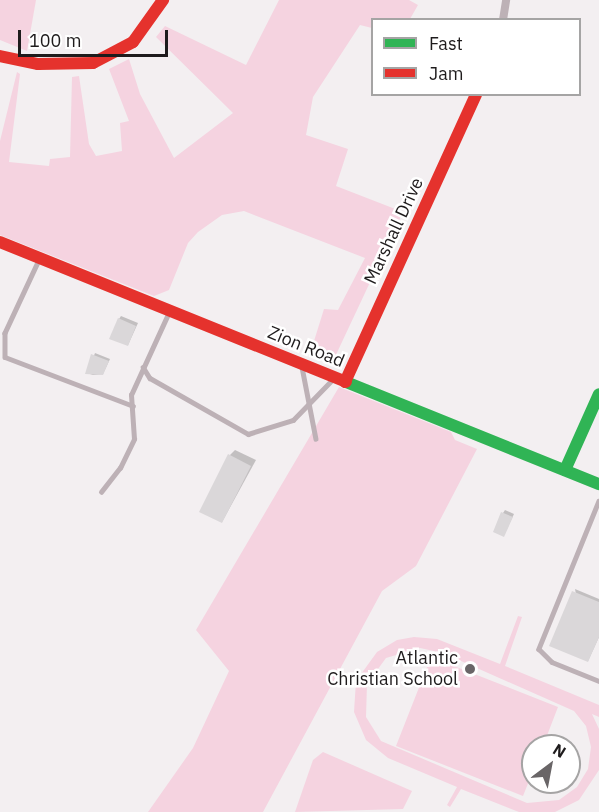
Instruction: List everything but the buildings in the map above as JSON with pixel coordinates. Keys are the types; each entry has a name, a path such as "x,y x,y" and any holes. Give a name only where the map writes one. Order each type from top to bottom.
{"street":[{"path":"0,56 67,66 107,58 133,42 163,0"},
{"path":"503,18 506,0"},
{"name":"Marshall Drive","path":"340,380 475,96"},
{"name":"Zion Road","path":"0,242 599,484"},
{"path":"566,470 599,394"}],"lane":[{"path":"40,258 8,324 2,354 133,406"},
{"path":"101,492 120,468 134,439 131,395 169,311"},
{"path":"302,365 316,439"},
{"path":"143,366 150,378 248,434 292,420 340,380"},
{"path":"599,501 539,649 546,659 599,681"}],"shaded area":[{"path":"0,0 36,0 27,51 0,40"},
{"path":"279,0 409,0 418,5 411,18 371,18 371,28 360,25 313,97 306,135 348,149 336,186 403,212 334,359 323,354 320,361 309,357 324,309 338,310 365,258 244,211 222,215 198,232 188,243 169,290 154,296 0,235 0,141 17,72 20,74 9,162 49,166 50,159 70,157 72,77 79,76 89,144 96,156 122,151 120,123 129,121 109,69 129,59 140,94 174,158 233,113 156,37 165,26 246,65"},
{"path":"339,387 451,432 455,440 477,449 416,566 382,591 263,812 148,812 193,748 229,671 196,630"},
{"path":"518,616 522,617 505,666 599,705 599,717 592,714 599,729 599,770 579,800 555,812 519,812 461,789 450,807 447,805 457,787 388,758 366,740 354,712 356,681 377,652 397,640 414,637 437,639 500,664","holes":["420,648 443,653 574,711 586,726 591,747 588,769 581,780 581,794 567,794 559,800 527,803 381,741 366,717 367,684 386,658"]},
{"path":"431,657 558,707 548,734 521,734 521,794 524,794 523,796 396,746"},
{"path":"323,752 412,791 403,809 295,812 313,760"}],"traffic: fast":[{"path":"346,382 599,484"},
{"path":"565,470 599,394"}],"traffic: jam":[{"path":"0,56 38,64 93,63 133,42 163,0"},
{"path":"345,382 475,96"},
{"path":"0,242 346,382"}],"place":[{"name":"Atlantic Christian School","path":"470,669"}]}
